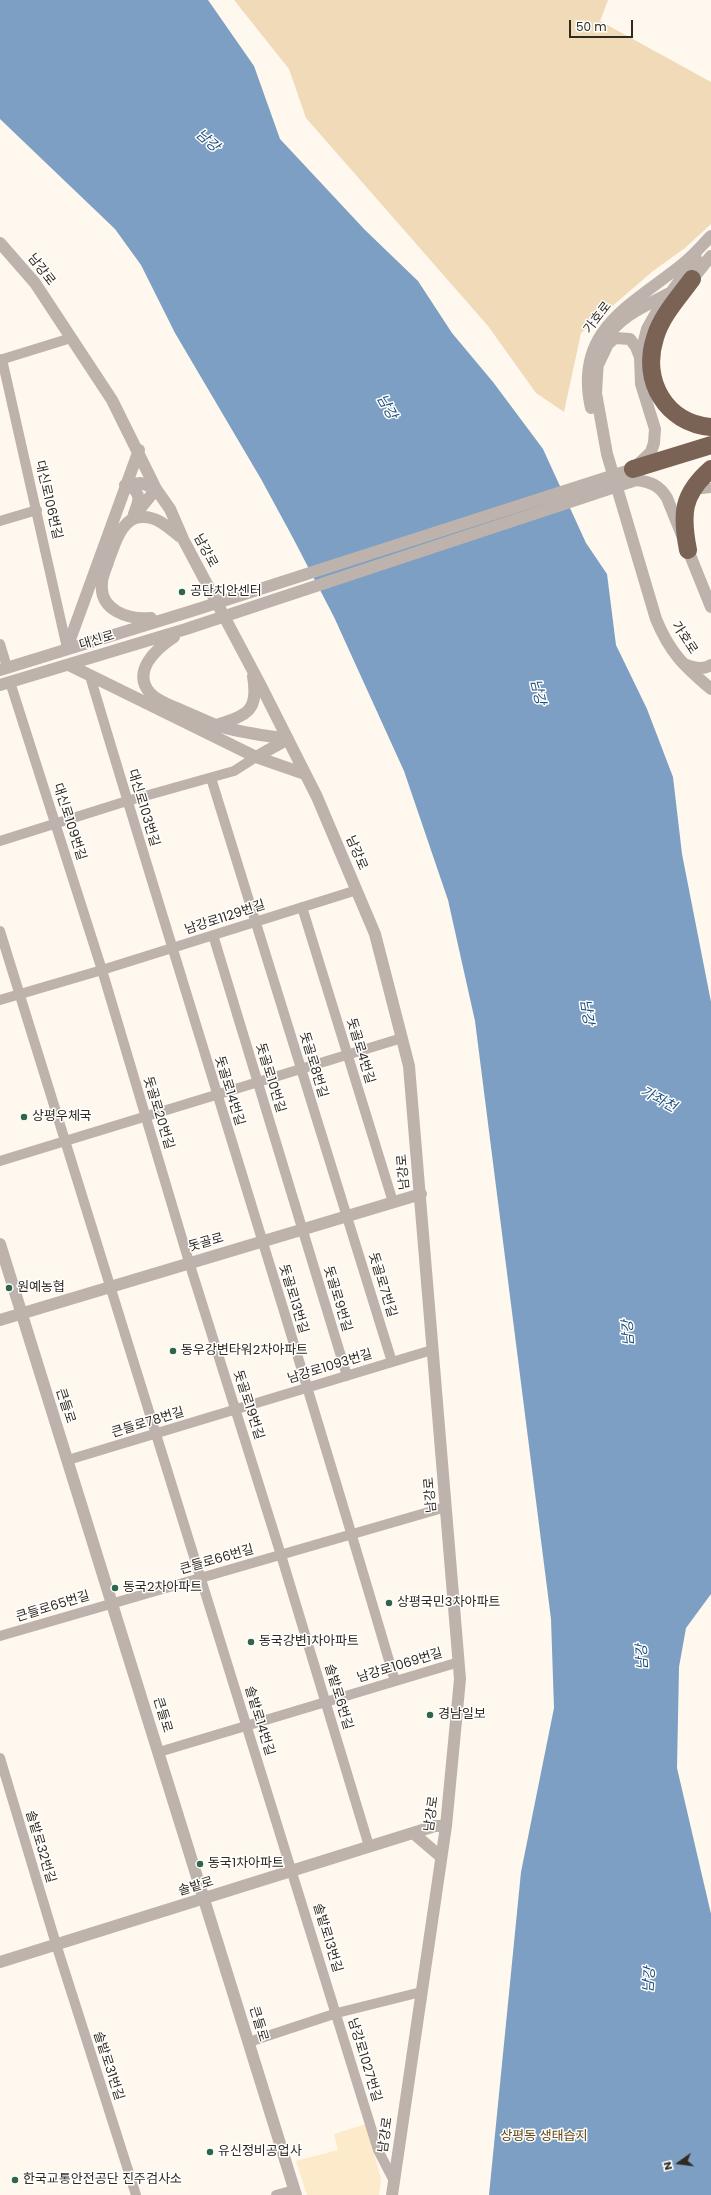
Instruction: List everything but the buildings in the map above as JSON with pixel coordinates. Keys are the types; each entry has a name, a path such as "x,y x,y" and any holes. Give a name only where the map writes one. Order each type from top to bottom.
{"highway":[{"path":"692,278 662,322 655,338 651,357 653,379 661,399 672,413 685,421 711,427"},
{"path":"635,474 711,445"},
{"path":"635,474 711,457"},
{"path":"688,550 683,525 684,510 692,490 711,469"}],"street":[{"path":"640,357 647,329 656,313 711,237"},
{"name":"가호로","path":"711,237 686,261 629,303 601,332 593,348 588,366 587,391 594,422 607,454 656,619 664,639 683,664 711,689"},
{"name":"남강로","path":"0,243 35,283 112,400 139,450 156,488 170,510 182,539 288,739 305,774 375,934 409,1066 460,1679 446,1826 440,1856 392,2195"},
{"name":"가호로","path":"607,454 596,393 597,368 601,348 606,337 632,315 672,292 692,278 711,256"},
{"path":"1,360 71,338"},
{"path":"597,368 608,344 615,338 630,339 636,347 640,357 642,384 651,412 654,436 650,452 635,474 650,481 660,488 667,498 688,550 708,590 711,607"},
{"name":"대신로106번길","path":"1,360 37,510 67,648"},
{"path":"67,648 139,450"},
{"name":"대신로","path":"4,669 67,648 635,474"},
{"name":"대신로","path":"5,683 186,630 635,474"},
{"path":"127,485 141,483 156,488 120,532 102,582 106,601 114,611 136,618 174,615"},
{"path":"127,485 138,492 139,500 131,520"},
{"path":"692,490 711,488"},
{"path":"0,521 37,510"},
{"path":"131,520 142,516 162,521 182,539"},
{"path":"186,630 154,652 148,661 144,672 145,683 149,693 157,700 216,725 246,733 288,739"},
{"path":"0,644 4,669"},
{"path":"683,664 696,668 706,668 711,665"},
{"path":"68,665 256,757 305,774"},
{"path":"216,725 243,716 254,705 255,688 253,671"},
{"name":"대신로103번길","path":"90,676 171,948"},
{"name":"대신로109번길","path":"5,683 56,823 102,970"},
{"path":"0,841 127,801 234,771 288,739"},
{"name":"돗골로8번길","path":"211,778 347,1216"},
{"name":"남강로1129번길","path":"0,1000 102,970 356,890"},
{"name":"돗골로4번길","path":"302,907 393,1202"},
{"name":"솔밭로14번길","path":"0,931 293,1871"},
{"name":"돗골로10번길","path":"213,935 302,1229"},
{"name":"돗골로14번길","path":"171,948 262,1241"},
{"name":"돗골로20번길","path":"102,970 189,1262"},
{"path":"0,1161 402,1038"},
{"name":"돗골로","path":"0,1320 189,1262 420,1194"},
{"name":"돗골로7번길","path":"347,1216 392,1362"},
{"name":"돗골로9번길","path":"302,1229 347,1376"},
{"name":"돗골로13번길","path":"262,1241 352,1534 395,1681"},
{"name":"큰들로","path":"0,1244 295,2192"},
{"name":"돗골로19번길","path":"189,1262 281,1555"},
{"name":"남강로1093번길","path":"235,1410 432,1350"},
{"name":"큰들로78번길","path":"68,1460 235,1410"},
{"name":"큰들로66번길","path":"112,1603 446,1507"},
{"name":"솔밭로6번길","path":"281,1555 369,1846"},
{"name":"큰들로65번길","path":"0,1636 112,1603"},
{"name":"남강로1069번길","path":"159,1752 459,1662"},
{"name":"솔밭로32번길","path":"0,1758 56,1944"},
{"name":"솔밭로","path":"0,1962 205,1900 369,1846 435,1826 446,1826"},
{"path":"413,1833 440,1856"},
{"name":"솔밭로13번길","path":"293,1871 337,2013"},
{"name":"솔밭로31번길","path":"56,1944 136,2195"},
{"path":"249,2042 337,2013 421,1992"},
{"name":"남강로1027번길","path":"337,2013 378,2150 394,2180"},
{"path":"276,2195 295,2192"}],"shaded area":[{"path":"234,0 608,0 600,21 711,82 711,224 685,248 653,271 581,333 564,412 536,393 488,326 306,118 289,69"},
{"path":"366,2124 381,2179 379,2195 307,2195 296,2161 338,2150 334,2134"}],"water":[{"path":"0,0 208,0 254,66 280,139 365,230 418,281 452,333 493,382 543,449 586,543 607,574 616,645 647,709 673,777 682,854 711,1002 711,1594 686,1628 679,1667 677,1768 711,1914 711,2195 489,2195 521,1872 554,1708 551,1619 475,1021 448,900 404,771 334,617 293,538 261,479 175,333 141,265 115,229 0,119"}],"place":[{"name":"공단치안센터","path":"182,592"},
{"name":"상평우체국","path":"24,1117"},
{"name":"원예농협","path":"9,1288"},
{"name":"동우강변타워2차아파트","path":"173,1351"},
{"name":"동국2차아파트","path":"115,1588"},
{"name":"상평국민3차아파트","path":"389,1603"},
{"name":"동국강변1차아파트","path":"251,1642"},
{"name":"경남일보","path":"430,1715"},
{"name":"동국1차아파트","path":"200,1864"},
{"name":"유신정비공업사","path":"210,2152"},
{"name":"한국교통안전공단 진주검사소","path":"15,2180"}],"water label":[{"name":"남강","path":"207,141"},
{"name":"남강","path":"386,407"},
{"name":"남강","path":"537,692"},
{"name":"남강","path":"586,1012"},
{"name":"가좌천","path":"658,1100"},
{"name":"남강","path":"629,1333"},
{"name":"남강","path":"643,1657"},
{"name":"남강","path":"650,1980"}],"park label":[{"name":"상평동 생태습지","path":"544,2137"}]}
